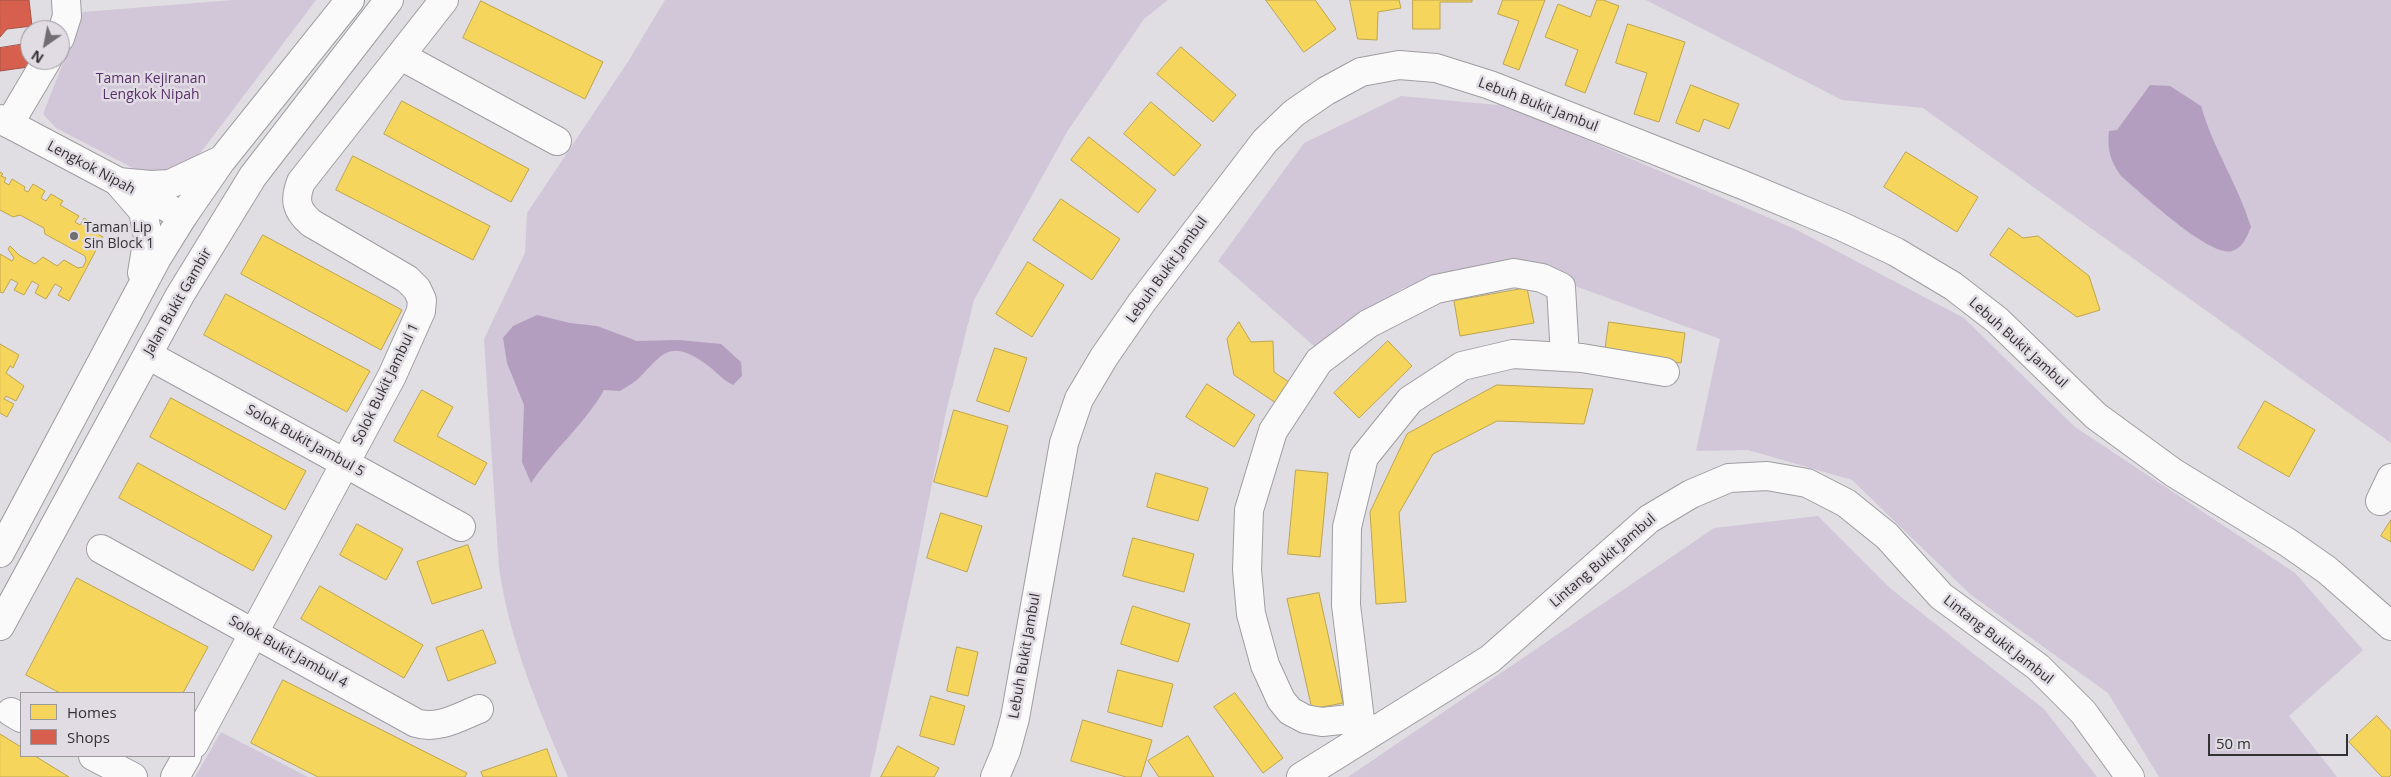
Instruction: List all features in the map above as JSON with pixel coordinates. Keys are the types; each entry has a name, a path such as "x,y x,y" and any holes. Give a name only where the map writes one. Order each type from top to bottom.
{"street":[{"path":"66,0 66,20"},
{"path":"0,553 139,292 182,216 221,161 350,0"},
{"name":"Jalan Bukit Gambir","path":"0,626 180,294 253,176 389,0"},
{"name":"Solok Bukit Jambul 1","path":"195,742 392,376 421,312 422,300 417,289 407,279 311,224 301,215 296,203 297,193 302,182 444,0"},
{"path":"401,56 557,141"},
{"name":"Lebuh Bukit Jambul","path":"995,777 1006,751 1015,718 1064,442 1079,399 1104,357 1142,302 1265,141 1294,113 1326,90 1361,72 1399,65 1436,68 1490,85 1760,192 1896,252 1953,286 1997,320 2096,416 2174,473 2287,542 2326,570 2391,626"},
{"path":"4,121 40,70"},
{"name":"Lengkok Nipah","path":"4,121 182,216"},
{"path":"118,182 151,185 170,184 221,161"},
{"path":"182,216 204,208 220,199 253,176"},
{"path":"118,182 143,211 148,237 139,292"},
{"path":"180,294 185,258 182,216"},
{"path":"1565,356 1561,287 1542,278 1514,274 1436,289 1368,324 1320,361 1273,431 1249,510 1247,570 1251,614 1266,665 1281,700 1290,711 1306,720 1361,728 1346,605 1347,527 1364,457 1410,400 1462,366 1512,354 1565,356 1665,372"},
{"name":"Solok Bukit Jambul 5","path":"148,355 461,527"},
{"name":"Lintang Bukit Jambul","path":"1301,777 1361,728 1490,659 1649,519 1691,494 1729,478 1767,476 1807,482 1846,503 1887,536 1941,596 2038,667 2082,712 2130,777"},
{"name":"Solok Bukit Jambul 4","path":"101,549 416,723 426,726 437,725 480,709"},
{"path":"95,757 133,777"},
{"path":"175,777 186,757"}],"green space":[{"name":"Taman Kejiranan Lengkok Nipah","path":"233,0 316,0 189,168 156,180 56,128 43,114 60,70 70,70 70,45 83,12"},
{"path":"665,0 1168,0 1144,19 1067,132 974,300 946,412 914,575 870,777 568,777 526,674 510,621 499,567 484,339 525,253 527,213 629,60"},
{"path":"1646,0 2391,0 2391,443 1923,108 1842,100"},
{"path":"1401,96 1508,106 1795,229 1964,318 2075,427 2295,573 2363,650 2289,716 2337,777 2159,777 2108,693 1971,595 1852,480 1748,450 1696,451 1720,339 1515,264 1403,288 1314,346 1218,261 1304,143"},
{"path":"1818,516 1891,589 2044,709 2097,777 1348,777 1714,528"},
{"path":"221,732 308,777 195,777"}],"shaded area":[{"path":"2150,85 2170,86 2201,106 2212,137 2246,211 2251,227 2244,241 2236,249 2232,251 2222,250 2192,235 2121,176 2114,165 2108,144 2109,131 2117,130"},
{"path":"537,315 570,323 597,326 637,341 679,340 721,344 741,362 742,376 733,385 691,355 674,351 667,353 660,357 637,380 620,391 604,390 587,415 531,483 522,462 524,405 507,363 503,338 513,326"}],"building: Homes":[{"path":"1266,0 1315,0 1336,29 1304,52"},
{"path":"1350,0 1399,0 1401,8 1378,12 1377,40 1358,39"},
{"path":"1413,0 1472,0 1472,2 1440,2 1440,29 1413,29"},
{"path":"1503,0 1545,0 1519,70 1503,64 1519,21 1498,14"},
{"path":"1597,0 1603,0 1619,6 1585,93 1565,85 1578,50 1545,37 1558,4 1590,17"},
{"path":"481,1 603,62 585,99 463,38"},
{"path":"1628,24 1685,42 1659,122 1634,114 1647,73 1616,63"},
{"path":"1181,47 1236,95 1213,122 1157,74"},
{"path":"1691,85 1739,104 1729,129 1704,119 1699,132 1676,123"},
{"path":"402,101 529,169 511,202 384,134"},
{"path":"1151,102 1201,145 1174,176 1124,134"},
{"path":"1089,137 1156,190 1138,213 1071,160"},
{"path":"1906,152 1978,197 1957,232 1884,187"},
{"path":"353,156 490,226 473,260 336,190"},
{"name":"Taman Lip Sin Block 1","path":"0,172 3,174 1,176 6,178 4,182 9,185 12,179 25,187 24,190 28,192 33,184 45,191 41,198 46,201 51,194 63,201 60,205 79,216 75,222 80,225 84,218 95,225 92,231 103,237 69,301 58,295 62,288 55,284 46,299 35,293 39,285 32,281 24,295 14,290 18,283 11,279 3,293 0,292 0,254 12,261 14,258 8,249 10,246 19,255 35,264 43,257 57,266 64,260 78,268 83,267 86,261 85,256 45,234 44,228 20,215 13,217 0,210"},
{"path":"1061,199 1120,239 1092,280 1033,240"},
{"path":"2009,228 2023,238 2038,236 2089,276 2100,310 2077,317 1990,255"},
{"path":"263,235 402,310 381,350 241,274"},
{"path":"1028,262 1064,285 1032,337 996,314"},
{"path":"1527,288 1534,323 1460,336 1454,301"},
{"path":"226,294 370,371 347,412 204,335"},
{"path":"1239,322 1251,342 1273,341 1274,372 1289,382 1276,403 1234,375 1227,339"},
{"path":"1609,322 1685,333 1681,363 1605,352"},
{"path":"1388,341 1412,366 1359,418 1334,393"},
{"path":"0,344 19,355 13,368 10,366 6,373 24,386 16,401 6,396 4,399 14,404 7,417 0,413"},
{"path":"995,348 1027,358 1009,412 977,401"},
{"path":"1207,384 1255,415 1234,447 1186,417"},
{"path":"1497,385 1593,389 1584,424 1497,421 1433,454 1399,513 1406,602 1376,604 1370,512 1407,434"},
{"path":"422,390 453,407 437,436 487,463 475,485 394,441"},
{"path":"171,398 306,471 285,510 150,437"},
{"path":"2265,401 2315,430 2289,477 2238,448"},
{"path":"954,410 1008,426 987,497 934,482"},
{"path":"138,463 272,536 253,571 119,498"},
{"path":"1296,470 1328,473 1320,557 1288,554"},
{"path":"1156,473 1208,488 1198,521 1147,507"},
{"path":"941,513 982,526 967,572 927,558"},
{"path":"2391,520 2391,542 2381,536"},
{"path":"357,524 403,549 386,580 340,555"},
{"path":"1133,538 1194,554 1184,592 1123,576"},
{"path":"468,545 482,588 432,604 417,562"},
{"path":"77,578 208,647 184,692 58,692 26,675"},
{"path":"320,586 423,645 404,678 301,619"},
{"path":"1319,593 1343,703 1312,709 1287,599"},
{"path":"1133,606 1190,624 1178,662 1121,644"},
{"path":"483,630 496,663 448,681 436,648"},
{"path":"957,647 978,652 968,696 947,691"},
{"path":"1118,670 1173,684 1162,727 1108,712"},
{"path":"283,680 467,773 465,777 318,777 251,743"},
{"path":"1235,693 1283,758 1263,773 1214,707"},
{"path":"931,696 965,706 954,745 920,736"},
{"path":"2377,716 2391,731 2391,775 2389,777 2382,777 2349,742"},
{"path":"1083,720 1152,740 1141,777 1126,777 1071,761"},
{"path":"0,734 20,746 20,757 37,757 69,777 0,777"},
{"path":"1188,736 1214,777 1159,777 1148,761"},
{"path":"898,746 939,768 934,777 881,777"},
{"path":"547,749 557,777 483,777 481,772"}],"building: Shops":[{"path":"0,0 29,0 31,20 20,20 20,27 7,29 0,37"},
{"path":"20,45 20,68 0,71 0,48"}],"place":[{"name":"Taman Lip Sin Block 1","path":"74,236"}]}
